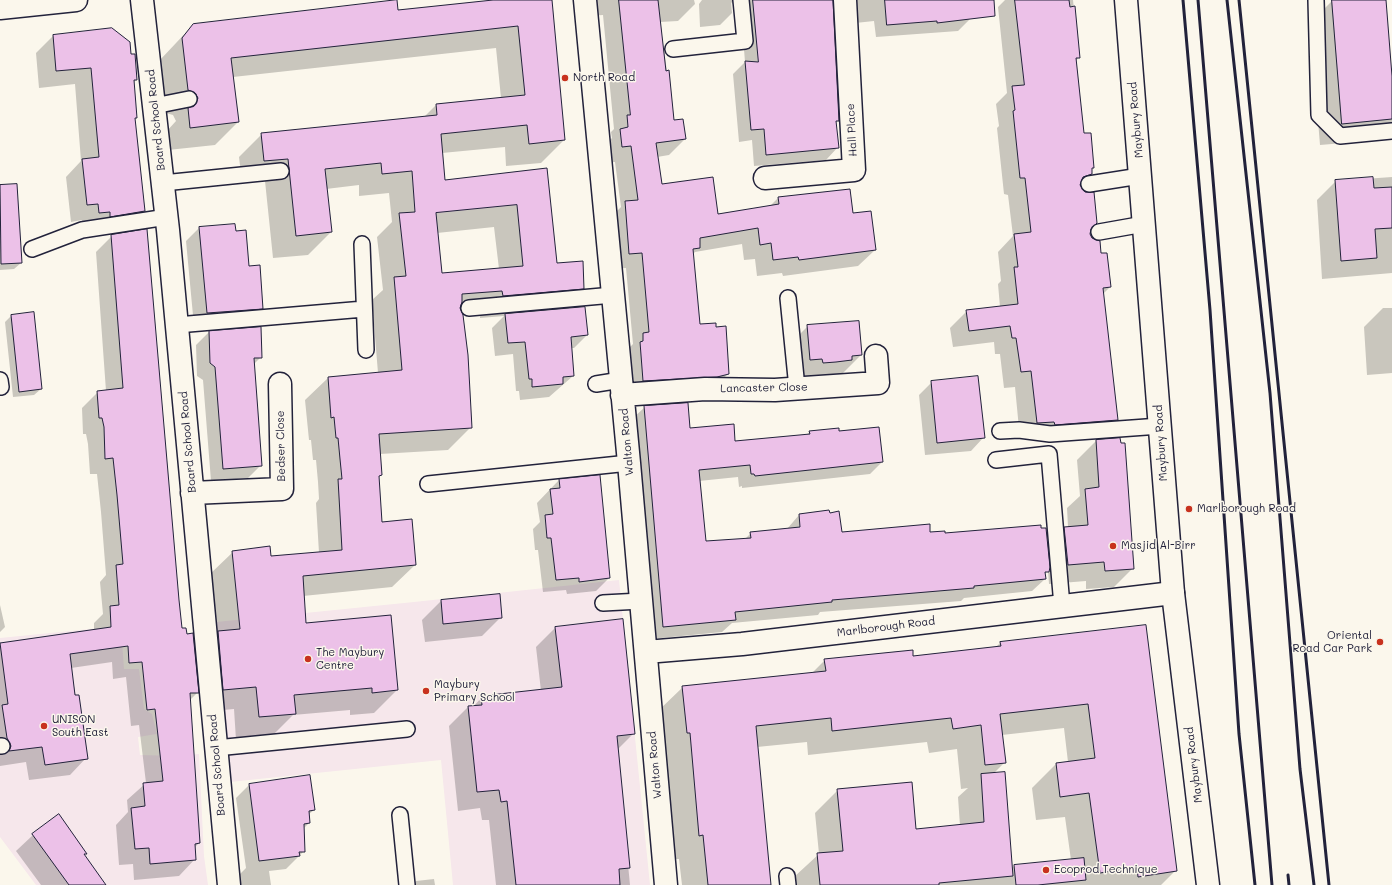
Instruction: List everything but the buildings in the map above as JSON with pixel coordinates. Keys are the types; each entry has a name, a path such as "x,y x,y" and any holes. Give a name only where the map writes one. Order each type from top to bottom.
{"street":[{"path":"0,8 76,0"},
{"name":"Board School Road","path":"142,0 167,217 229,885"},
{"name":"Walton Road","path":"585,0 629,463 666,885"},
{"name":"Hall Place","path":"765,178 854,170 845,0"},
{"name":"Maybury Road","path":"1126,0 1173,593 1208,885"},
{"name":"Lancaster Close","path":"622,388 797,388 878,383 876,356"},
{"name":"Bedser Close","path":"192,493 282,489 280,384"},
{"name":"Marlborough Road","path":"646,652 742,644 1173,593"}],"lane":[{"path":"673,49 744,41 741,0"},
{"path":"1316,0 1319,115 1340,136 1392,130"},
{"path":"154,106 189,99"},
{"path":"163,183 281,172"},
{"path":"1089,184 1140,176"},
{"path":"32,249 82,230 167,217"},
{"path":"1099,232 1144,224"},
{"path":"362,244 366,350"},
{"path":"469,308 613,295"},
{"path":"788,298 797,388"},
{"path":"177,325 364,309"},
{"path":"596,384 622,388"},
{"path":"1000,431 1019,430 1050,434 1160,426"},
{"path":"996,460 1050,454 1062,606"},
{"path":"428,484 629,463"},
{"path":"603,603 641,601"},
{"path":"216,748 408,729"},
{"path":"400,815 407,885"}],"shaded area":[{"name":"Maybury Primary School","path":"619,580 650,885 453,885 441,760 230,782 216,622"},
{"path":"121,626 124,669 139,669 144,709 152,714 157,734 138,737 140,755 179,756 199,754 204,856 208,885 36,885 0,837 0,638"}],"railway":[{"path":"1183,0 1210,310 1239,734 1255,885"},
{"path":"1198,0 1272,885"},
{"path":"1227,0 1270,393 1300,769 1314,885"},
{"path":"1239,0 1329,885"},
{"path":"1288,875 1289,885"}],"place":[{"name":"North Road","path":"565,78"},
{"name":"Marlborough Road","path":"1189,509"},
{"name":"Masjid Al-Birr","path":"1113,546"},
{"name":"Oriental Road Car Park","path":"1380,642"},
{"name":"The Maybury Centre","path":"308,659"},
{"name":"Maybury Primary School","path":"426,691"},
{"name":"UNISON South East","path":"44,726"},
{"name":"Ecoprod Technique","path":"1046,870"}]}
